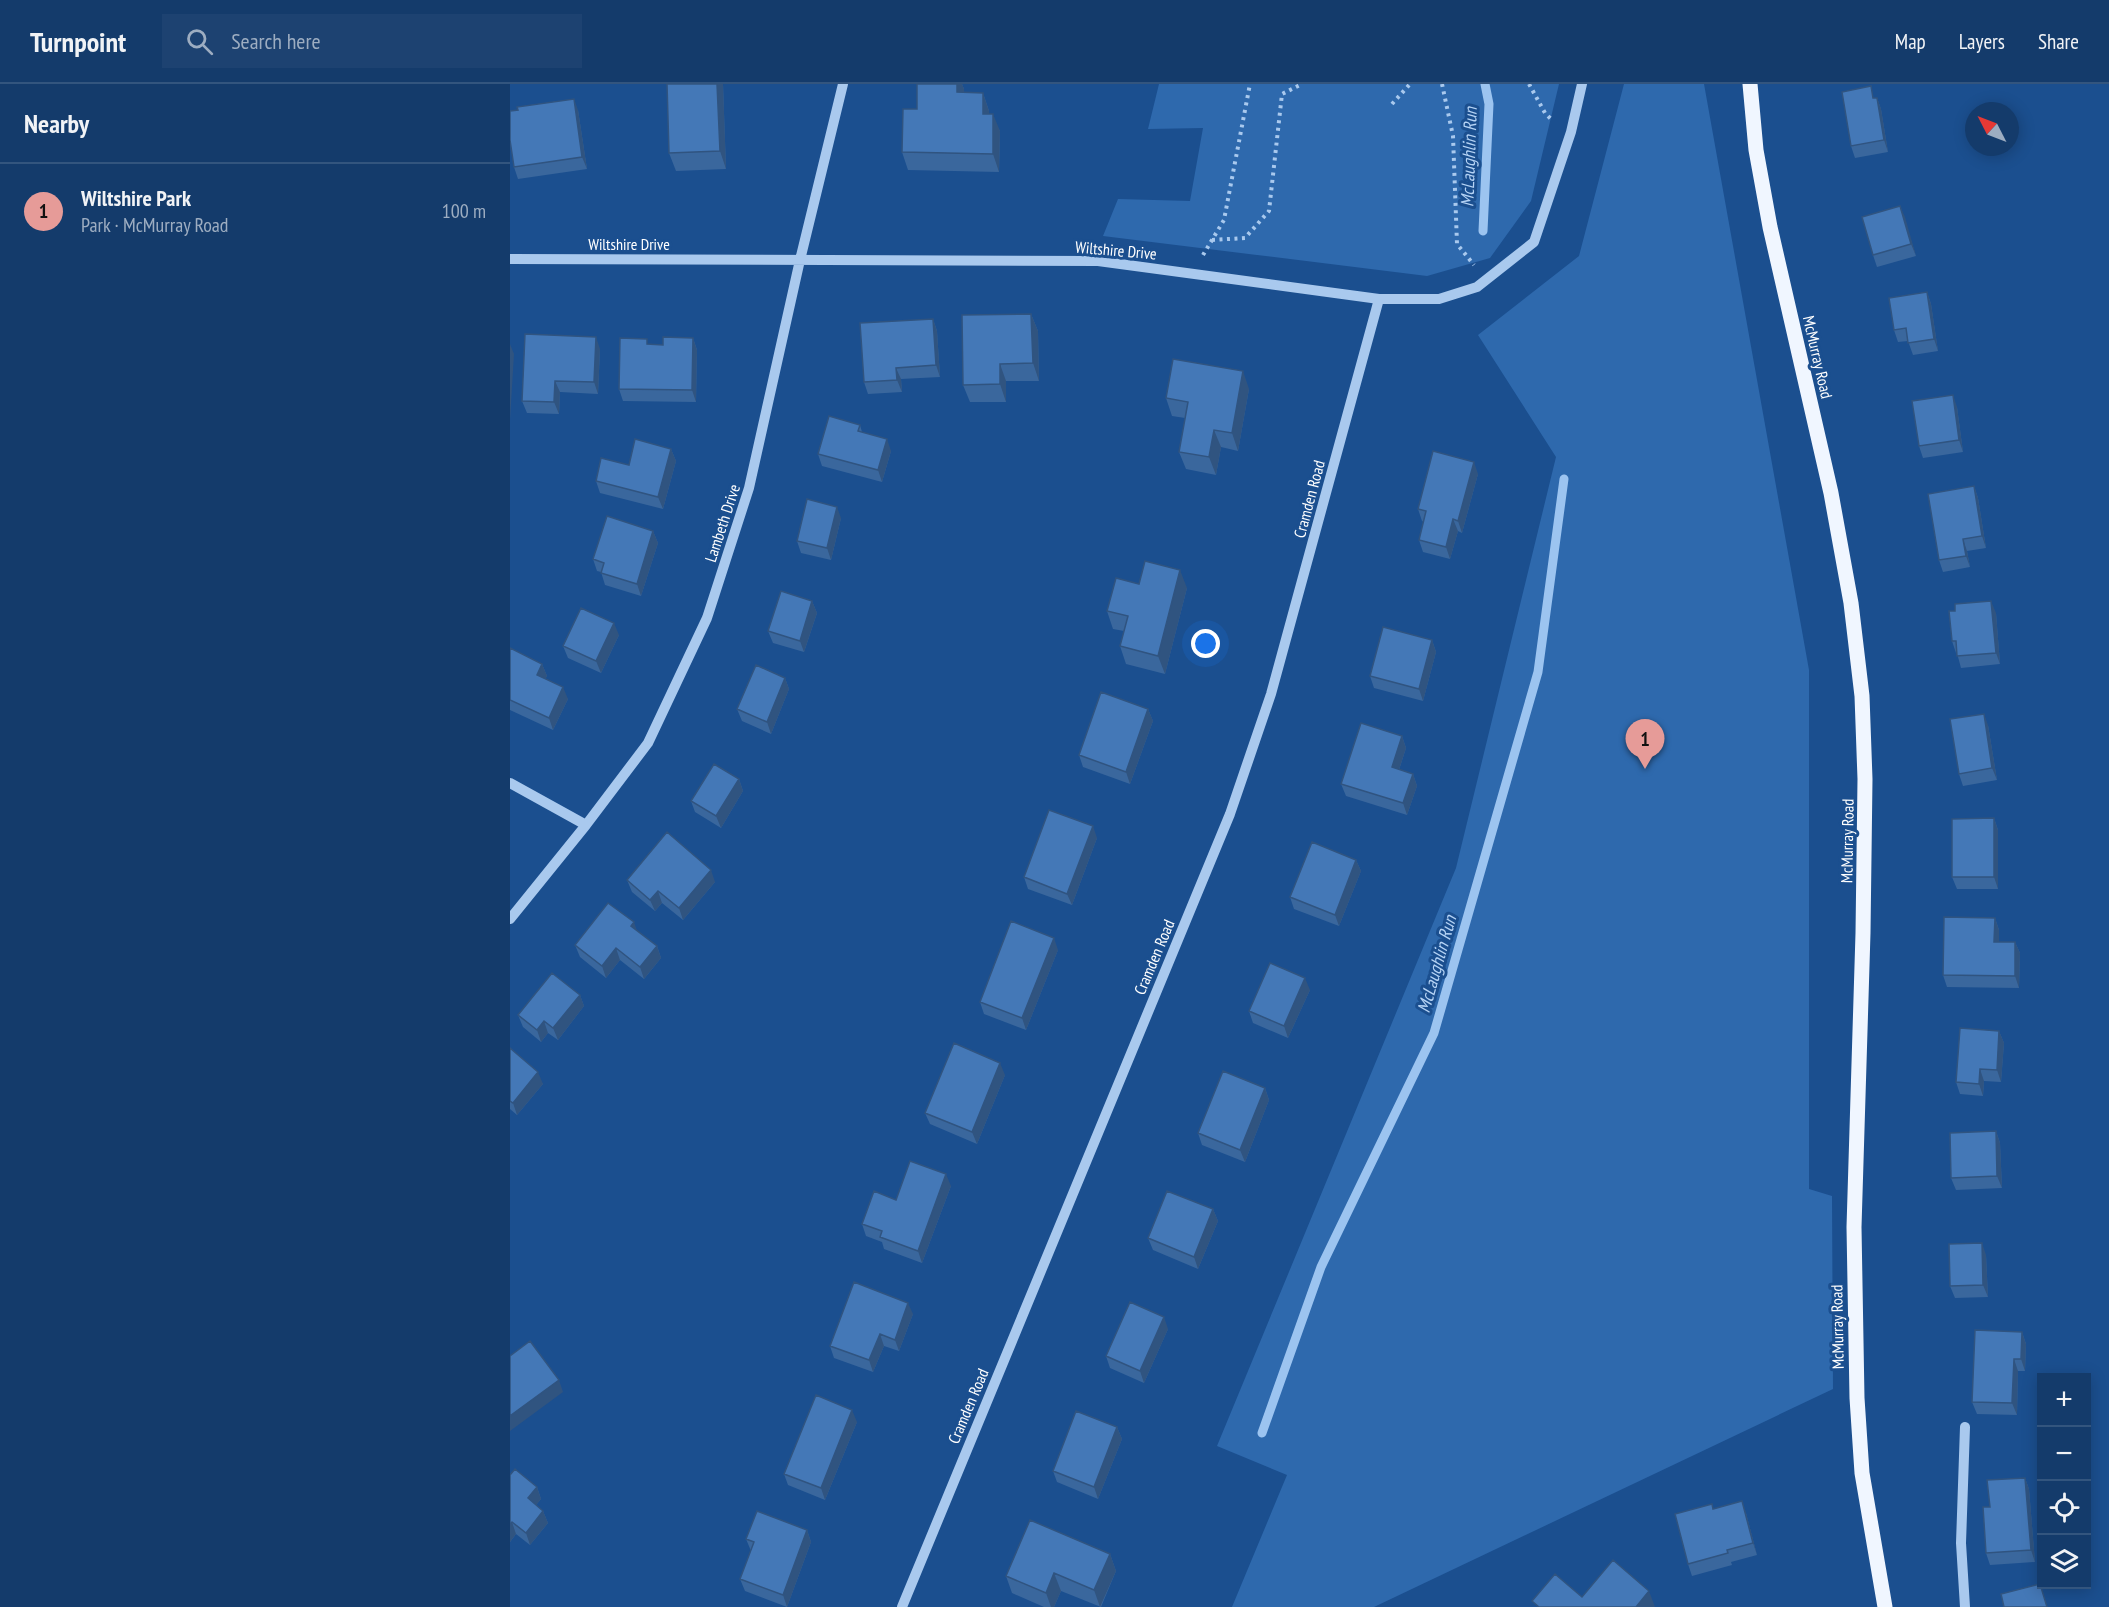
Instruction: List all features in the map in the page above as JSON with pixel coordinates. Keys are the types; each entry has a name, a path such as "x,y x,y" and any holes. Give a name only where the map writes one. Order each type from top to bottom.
{"main road":[{"name":"McMurray Road","path":"1750,84 1756,150 1770,226 1831,493 1851,603 1862,696 1866,779 1854,1227 1857,1398 1862,1473 1885,1607"}],"street":[{"name":"Lambeth Drive","path":"510,919 586,825 648,743 707,618 749,488 800,260 843,84"},
{"name":"Wiltshire Drive","path":"510,259 1098,261 1379,299 1439,300 1477,287 1534,242 1571,132 1582,84"},
{"name":"Cramden Road","path":"902,1607 1230,814 1271,694 1379,299"},
{"path":"510,783 586,825"},
{"path":"1965,1428 1961,1543 1965,1607"}],"path":[{"path":"1192,274 1224,220 1250,84"},
{"path":"1212,240 1245,238 1269,211 1282,94 1302,84"},
{"path":"1392,104 1410,84"},
{"path":"1442,84 1453,136 1457,244 1477,269"},
{"path":"1529,84 1545,113 1558,128 1571,132"}],"shaded area":[{"path":"1159,84 1559,84 1531,201 1490,258 1427,276 1103,236 1118,199 1190,201 1203,128 1148,129"},
{"path":"1624,84 1704,84 1809,670 1809,1189 1832,1196 1833,1389 1374,1607 1232,1607 1287,1475 1217,1446 1456,868 1556,457 1478,335 1579,256"}],"building":[{"path":"667,84 717,84 720,151 669,153"},
{"path":"917,84 957,84 957,92 983,93 983,114 993,114 993,154 902,152 903,109 917,109"},
{"path":"1871,86 1873,98 1877,98 1884,140 1851,146 1842,92"},
{"path":"574,99 582,157 514,167 510,140 510,111 518,110 517,107"},
{"path":"1900,206 1911,244 1873,255 1862,217"},
{"path":"1927,292 1934,339 1908,343 1906,328 1894,330 1889,298"},
{"path":"1031,314 1033,363 1000,364 1000,384 963,385 962,315"},
{"path":"933,319 936,365 896,368 897,380 864,382 860,323"},
{"path":"525,334 596,337 594,382 555,381 554,402 522,401"},
{"path":"663,337 693,338 692,390 619,389 620,338 647,339 647,344 663,345"},
{"path":"1173,359 1243,371 1232,433 1214,430 1209,457 1179,452 1188,402 1166,398"},
{"path":"1953,395 1959,440 1919,446 1912,401"},
{"path":"829,416 860,425 858,431 887,439 878,470 818,454"},
{"path":"635,439 671,449 658,497 596,481 601,458 629,465"},
{"path":"1433,451 1474,462 1458,521 1453,519 1446,547 1419,540 1426,511 1418,509"},
{"path":"1974,486 1982,536 1963,539 1966,556 1939,560 1928,494"},
{"path":"807,499 837,507 827,548 797,541"},
{"path":"607,516 653,531 637,584 601,573 604,563 593,559"},
{"path":"1145,561 1180,570 1158,656 1120,646 1128,616 1107,611 1116,578 1139,584"},
{"path":"781,591 812,601 800,641 768,631"},
{"path":"1991,601 1996,653 1957,656 1956,641 1952,641 1949,611 1955,611 1955,604"},
{"path":"581,608 614,623 596,661 563,646"},
{"path":"1383,627 1432,640 1419,689 1370,676"},
{"path":"510,648 542,664 537,675 563,687 549,718 510,700"},
{"path":"756,665 785,678 767,722 737,709"},
{"path":"1101,692 1148,709 1126,772 1079,755"},
{"path":"1984,714 1992,768 1959,774 1950,719"},
{"path":"1361,723 1402,736 1392,767 1413,774 1403,803 1341,784"},
{"path":"714,764 739,779 716,816 691,801"},
{"path":"1049,810 1093,826 1067,894 1024,877"},
{"path":"1994,818 1994,877 1952,877 1952,819"},
{"path":"667,832 711,870 679,908 658,891 650,900 627,880"},
{"path":"1312,842 1356,860 1335,915 1290,897"},
{"path":"608,903 634,922 631,926 657,946 640,967 616,948 602,966 575,945"},
{"path":"1944,917 1995,918 1994,942 2015,942 2015,976 1943,975"},
{"path":"1011,921 1054,938 1022,1018 980,1002"},
{"path":"1270,963 1305,978 1284,1026 1249,1011"},
{"path":"552,973 580,995 553,1028 544,1021 537,1030 518,1015"},
{"path":"1960,1028 1999,1031 1997,1070 1980,1069 1979,1084 1956,1082"},
{"path":"954,1043 1000,1063 972,1132 925,1113"},
{"path":"510,1048 538,1072 513,1103 510,1101"},
{"path":"1223,1071 1265,1088 1240,1150 1198,1133"},
{"path":"1996,1131 1997,1176 1951,1178 1950,1133"},
{"path":"910,1161 946,1174 918,1251 880,1237 882,1231 862,1224 874,1191 896,1200"},
{"path":"1167,1191 1213,1209 1194,1257 1148,1238"},
{"path":"1982,1243 1983,1285 1950,1286 1949,1244"},
{"path":"854,1282 908,1303 895,1340 880,1334 869,1360 830,1346"},
{"path":"1130,1302 1164,1317 1140,1371 1106,1356"},
{"path":"1975,1330 2022,1332 2021,1359 2014,1359 2012,1403 1972,1402"},
{"path":"530,1341 559,1380 510,1416 510,1356"},
{"path":"816,1395 852,1410 821,1488 784,1474"},
{"path":"1076,1411 1117,1427 1094,1487 1053,1471"},
{"path":"515,1469 537,1487 528,1498 543,1511 526,1533 512,1522 510,1525 510,1475"},
{"path":"2025,1478 2031,1550 1986,1553 1983,1507 1990,1507 1987,1480"},
{"path":"1742,1501 1753,1543 1727,1550 1728,1553 1688,1564 1675,1514 1712,1504 1713,1509"},
{"path":"757,1511 807,1530 783,1595 740,1579 754,1542 746,1539"},
{"path":"1030,1520 1110,1554 1094,1590 1054,1573 1046,1593 1006,1576"},
{"path":"1613,1560 1649,1591 1636,1607 1539,1607 1532,1601 1555,1574 1582,1597"},
{"path":"2037,1585 2037,1589 2042,1589 2047,1607 2004,1607 2001,1594"}],"waterway":[{"name":"McLaughlin Run","path":"1483,231 1489,104 1485,84"},
{"name":"McLaughlin Run","path":"1262,1433 1321,1267 1434,1033 1538,672 1564,479"}],"place":[{"name":"Wiltshire Park","path":"1645,769"}]}
